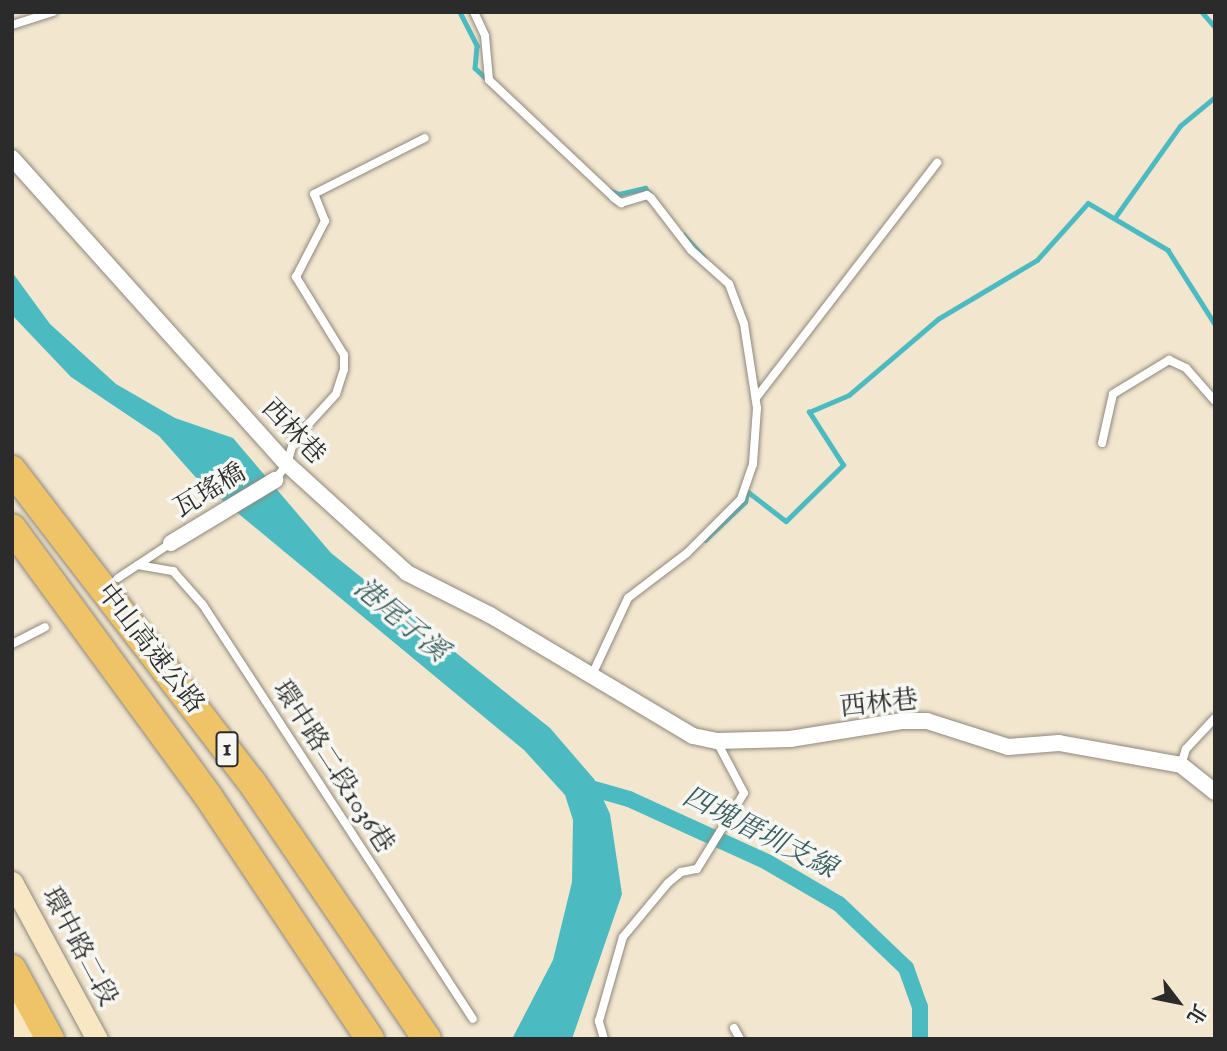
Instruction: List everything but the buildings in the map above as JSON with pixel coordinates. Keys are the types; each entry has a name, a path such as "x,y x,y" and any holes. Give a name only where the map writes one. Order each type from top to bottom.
{"highway":[{"name":"中山高速公路","path":"12,470 251,781 427,1039"},
{"name":"中山高速公路","path":"12,528 208,796 370,1039"},
{"path":"12,969 50,1039"}],"street":[{"name":"西林巷","path":"12,158 287,464 407,573 592,675 693,736 717,741 790,739 902,721 927,721 1008,747 1059,743 1181,765 1215,792"},
{"name":"瓦瑤橋","path":"170,543 275,480"},
{"name":"環中路二段","path":"12,882 97,1039"},
{"path":"12,990 38,1039"},
{"path":"12,1012 27,1039"}],"lane":[{"path":"12,25 53,12"},
{"path":"474,12 485,36 489,80 614,198 621,203 651,198 691,250 729,284 744,324 756,398 752,464 741,499 687,553 628,598 592,675"},
{"path":"275,480 287,464 294,440 336,394 344,369 344,355 296,277 325,221 314,194 425,138"},
{"path":"756,398 937,163"},
{"path":"1102,443 1113,394 1169,360 1186,368 1215,401"},
{"path":"118,578 170,543"},
{"name":"環中路二段1036巷","path":"138,565 173,571 203,605 473,1019"},
{"path":"12,644 45,627"},
{"path":"1181,765 1185,749 1215,718"},
{"path":"604,1039 599,1021 623,937 668,883 681,872 697,869 711,852 744,793 717,741"},
{"path":"734,1028 740,1039"}],"water":[{"name":"港尾子溪","path":"12,272 50,324 116,384 175,418 233,438 331,553 550,728 594,779 610,814 622,894 572,1039 512,1039 553,960 572,882 573,820 565,795 524,750 199,481 159,436 71,377 12,315"}],"waterway":[{"path":"460,12 477,46 475,68 489,81"},
{"path":"1202,12 1215,27"},
{"path":"1116,216 1180,126 1215,97"},
{"path":"609,190 619,194 645,188 651,195"},
{"path":"747,491 786,521 843,465 809,412 849,395 938,319 1037,260 1088,203 1168,250 1215,324"},
{"path":"684,235 704,257"},
{"path":"705,540 745,502 747,493"},
{"name":"四塊厝圳支線","path":"580,785 629,799 767,862 839,904 906,968 920,1007 920,1039"}]}
